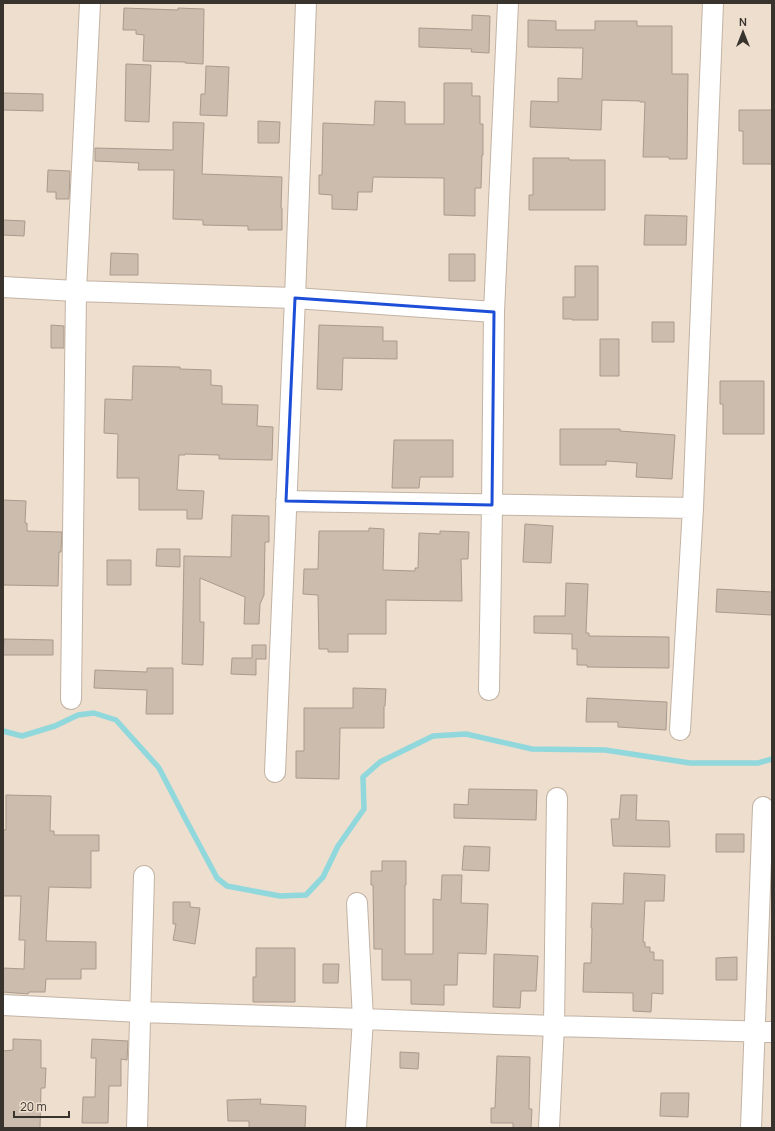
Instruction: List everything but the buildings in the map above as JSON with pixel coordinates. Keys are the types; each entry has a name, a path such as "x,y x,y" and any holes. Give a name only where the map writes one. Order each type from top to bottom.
{"street":[{"path":"71,699 76,292 90,3"},
{"path":"275,772 306,3"},
{"path":"489,690 494,312 508,3"},
{"path":"680,730 693,508 713,3"},
{"path":"3,287 76,292 295,298 494,312"},
{"path":"286,501 693,508"},
{"path":"550,1128 554,1026 556,798"},
{"path":"752,1128 763,1032 763,807"},
{"path":"137,1128 144,876"},
{"path":"356,1128 363,1019 357,903"},
{"path":"3,1005 141,1012 763,1032"}],"highlighted area":[{"path":"295,298 494,312 492,505 286,501"}],"waterway":[{"path":"3,731 22,736 55,726 78,715 94,713 116,720 159,768 217,878 227,886 280,896 306,895 323,877 338,846 364,809 363,777 380,762 433,736 466,734 532,749 605,750 690,763 758,763 772,759"}]}
